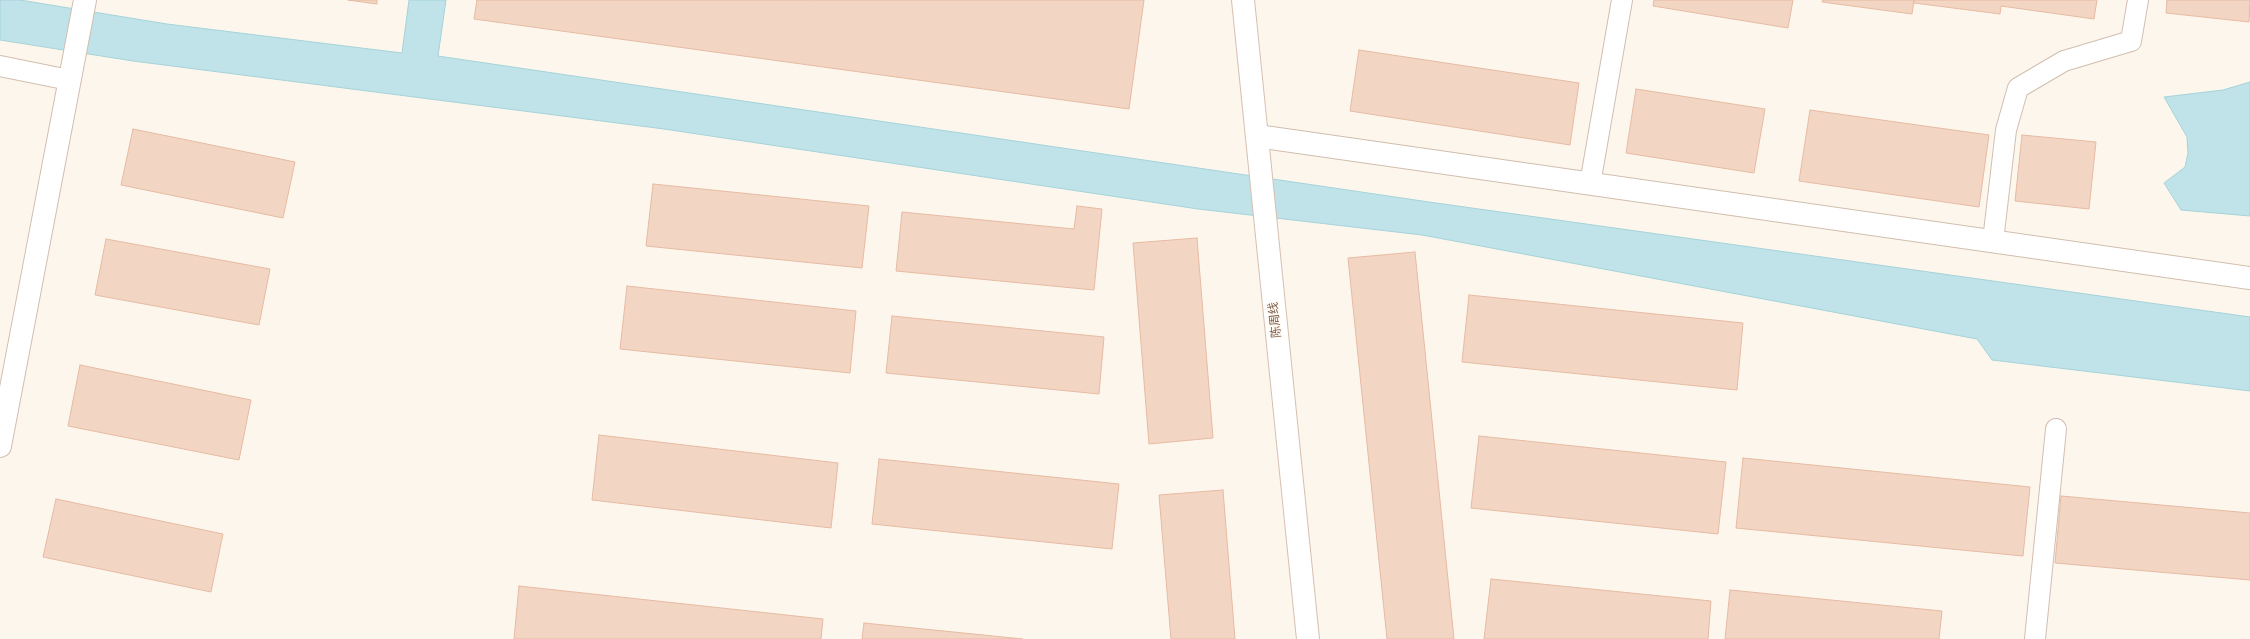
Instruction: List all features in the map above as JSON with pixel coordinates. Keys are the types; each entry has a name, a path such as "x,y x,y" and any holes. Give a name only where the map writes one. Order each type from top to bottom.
{"street":[{"path":"0,446 84,0"},
{"name":"陈周线","path":"1243,0 1308,639"},
{"path":"1257,136 2250,278"}],"lane":[{"path":"1590,184 1622,0"},
{"path":"1993,241 2006,130 2018,88 2064,61 2131,41 2138,0"},
{"path":"0,66 69,80"},
{"path":"2035,639 2056,429"}],"water":[{"path":"0,0 20,0 167,24 402,53 409,0 446,0 438,56 1429,202 2250,317 2250,391 1992,360 1977,339 1422,235 1198,209 664,129 133,61 0,40"},
{"path":"2250,82 2250,216 2181,210 2164,183 2185,167 2188,153 2187,137 2164,97 2223,90"}],"building":[{"path":"348,0 377,0 377,4"},
{"path":"477,0 1144,0 1129,109 474,19"},
{"path":"1654,0 1793,0 1788,28 1653,6"},
{"path":"1823,0 1914,0 1912,14 1822,2"},
{"path":"1914,0 2097,0 2094,19 2001,6 2000,14 1914,3"},
{"path":"2167,0 2250,0 2249,22 2166,13"},
{"path":"1359,50 1579,83 1570,145 1350,111"},
{"path":"1636,89 1765,109 1754,173 1626,153"},
{"path":"1810,110 1989,135 1979,207 1799,181"},
{"path":"133,129 295,162 283,218 121,185"},
{"path":"2022,135 2096,142 2089,209 2015,201"},
{"path":"653,184 869,206 862,268 646,246"},
{"path":"1077,206 1102,209 1094,290 896,271 902,212 1074,229"},
{"path":"1197,238 1213,438 1149,444 1133,243"},
{"path":"106,239 270,269 259,325 95,295"},
{"path":"1415,252 1454,639 1387,639 1348,258"},
{"path":"627,286 856,311 850,373 620,349"},
{"path":"1469,295 1743,323 1737,390 1462,362"},
{"path":"892,316 1104,337 1099,394 886,373"},
{"path":"80,365 251,400 239,460 68,426"},
{"path":"599,435 838,463 831,528 592,500"},
{"path":"1479,436 1726,462 1718,534 1471,508"},
{"path":"1743,458 2030,487 2023,556 1736,528"},
{"path":"879,459 1119,484 1112,549 872,524"},
{"path":"1223,490 1235,639 1171,639 1159,495"},
{"path":"2061,496 2250,513 2250,580 2055,563"},
{"path":"56,499 223,534 211,592 43,557"},
{"path":"1491,579 1711,601 1708,639 1484,639"},
{"path":"519,586 823,619 821,639 514,639"},
{"path":"1730,590 1942,611 1939,639 1725,639"},
{"path":"864,623 1023,639 862,639"}]}
